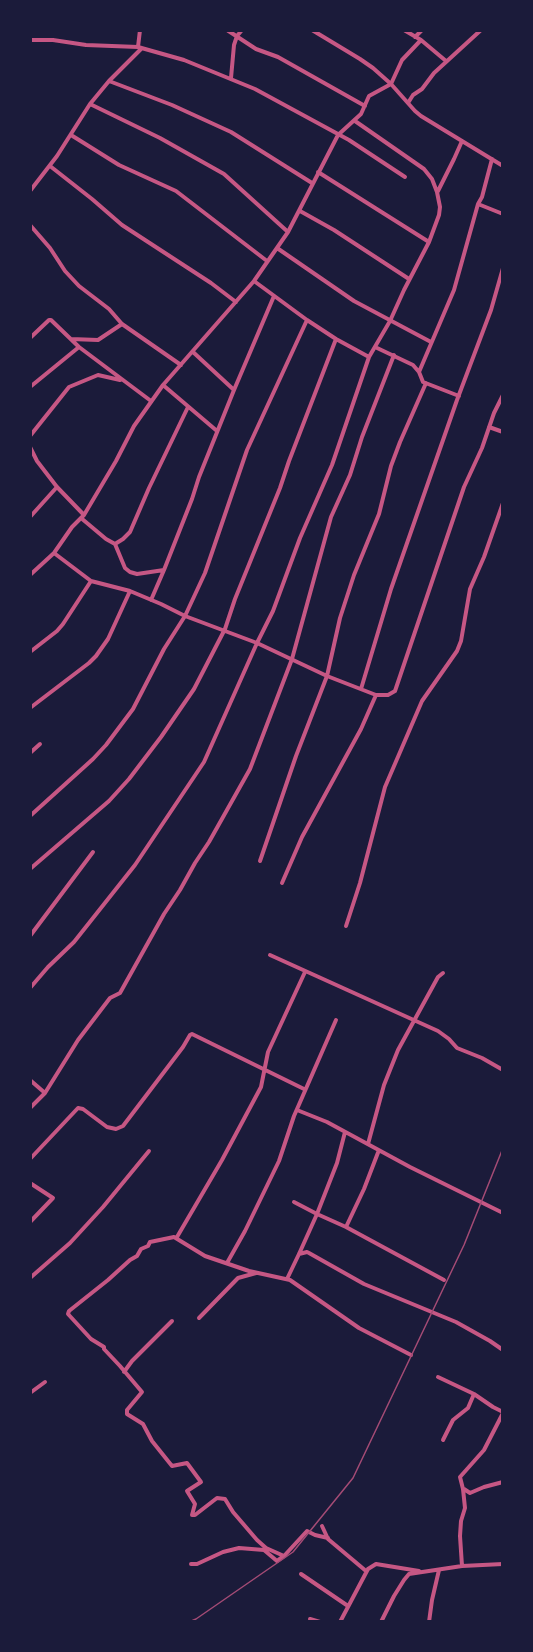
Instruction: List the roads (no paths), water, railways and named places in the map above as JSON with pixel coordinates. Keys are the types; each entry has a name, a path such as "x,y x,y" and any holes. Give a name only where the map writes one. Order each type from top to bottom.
{"street":[{"path":"30,191 50,166 90,104 140,48 140,30"},
{"path":"227,30 256,49 278,57 365,106"},
{"path":"231,78 234,45 242,30"},
{"path":"312,30 360,59 391,84 421,116 503,166"},
{"path":"404,30 446,61"},
{"path":"416,37 422,30"},
{"path":"408,103 434,73 481,30"},
{"path":"30,40 140,48 184,60 255,89 358,146 405,177"},
{"path":"30,575 54,553 82,517 134,426 163,385 255,281 300,211 338,135 361,114 369,96 391,84 402,60 420,40"},
{"path":"109,81 231,132 312,183"},
{"path":"90,104 160,138 224,174 288,231"},
{"path":"30,988 74,942 135,865 204,762 256,643 273,611 300,538 332,465 369,357 390,321 429,242 440,207 437,192 428,173 355,121"},
{"path":"71,135 119,165 176,191 267,261"},
{"path":"437,192 462,141"},
{"path":"419,372 454,291 492,159"},
{"path":"50,166 122,225 236,302"},
{"path":"318,172 429,242"},
{"path":"478,204 503,214"},
{"path":"300,211 410,279"},
{"path":"30,225 65,270 88,294 109,309 122,324 181,365"},
{"path":"277,248 354,301 431,342"},
{"path":"361,689 391,589 491,310 503,268"},
{"path":"255,281 307,320 369,357"},
{"path":"151,600 217,431 274,296"},
{"path":"30,338 51,320 79,347 151,401"},
{"path":"30,816 93,759 133,709 205,573 247,450 307,320"},
{"path":"70,339 98,340 122,324"},
{"path":"30,869 110,801 161,737 194,689 224,632 336,339"},
{"path":"30,387 79,347"},
{"path":"375,347 413,365 423,382 459,396"},
{"path":"193,352 234,390"},
{"path":"30,1108 45,1093 78,1040 110,998 120,993 164,914 209,842 255,758 292,659 331,518 350,476 362,437 394,355"},
{"path":"30,436 69,387 98,375 124,381"},
{"path":"260,861 292,767 327,676 340,618 354,575 379,514 391,466 426,383"},
{"path":"163,385 217,431"},
{"path":"54,553 91,581 130,591 184,616 256,643 327,676 376,695 388,695 395,691 464,488 503,395"},
{"path":"115,544 130,532 188,407"},
{"path":"489,427 503,432"},
{"path":"30,447 31,454 82,517 106,539 115,544 125,568 136,574 164,570"},
{"path":"30,517 57,487"},
{"path":"346,926 386,787 422,701 457,651 471,589 503,503"},
{"path":"30,652 57,631 91,581"},
{"path":"30,708 96,656 108,639 130,591"},
{"path":"282,883 302,837 361,729 376,695"},
{"path":"30,753 40,744"},
{"path":"30,936 93,852"},
{"path":"270,955 438,1030 457,1048 503,1070"},
{"path":"176,1238 261,1087 268,1052 305,972"},
{"path":"368,1144 384,1085 398,1050 438,977 444,973"},
{"path":"227,1263 279,1161 304,1089 336,1020"},
{"path":"30,1159 78,1108 83,1109 107,1127 116,1129 123,1126 192,1034 304,1089"},
{"path":"30,1080 45,1093"},
{"path":"297,1110 317,1117 503,1213"},
{"path":"287,1279 337,1163 345,1132"},
{"path":"30,1278 70,1243 103,1207 149,1150"},
{"path":"346,1227 379,1150"},
{"path":"30,1183 53,1198 30,1222"},
{"path":"294,1202 346,1227 444,1280"},
{"path":"284,1556 266,1548 256,1540 225,1499 217,1498 192,1515 195,1504 187,1491 201,1482 187,1463 172,1466 152,1441 143,1424 127,1414 127,1410 142,1392 104,1347 91,1339 76,1323 68,1314 69,1311 150,1242 176,1238 205,1256 256,1273 287,1279 359,1328 411,1355"},
{"path":"299,1254 307,1252 364,1284 456,1322 503,1350"},
{"path":"199,1318 238,1278 256,1273"},
{"path":"124,1372 172,1321"},
{"path":"438,1377 474,1394 503,1413 484,1450 460,1476 465,1511 461,1521 460,1536 462,1566"},
{"path":"30,1393 45,1382"},
{"path":"443,1440 453,1420 468,1408 474,1394"},
{"path":"463,1489 470,1493 503,1482"},
{"path":"322,1526 328,1538 366,1571"},
{"path":"191,1564 197,1564 223,1552 239,1548 264,1550 277,1561 307,1531 328,1538"},
{"path":"340,1622 366,1571 376,1564 423,1571"},
{"path":"381,1622 394,1596 409,1574 462,1566 503,1564"},
{"path":"429,1622 440,1570"},
{"path":"301,1574 348,1606"},
{"path":"310,1619 320,1622"}],"railway":[{"path":"189,1622 293,1552 353,1478 464,1245 503,1148"}]}
